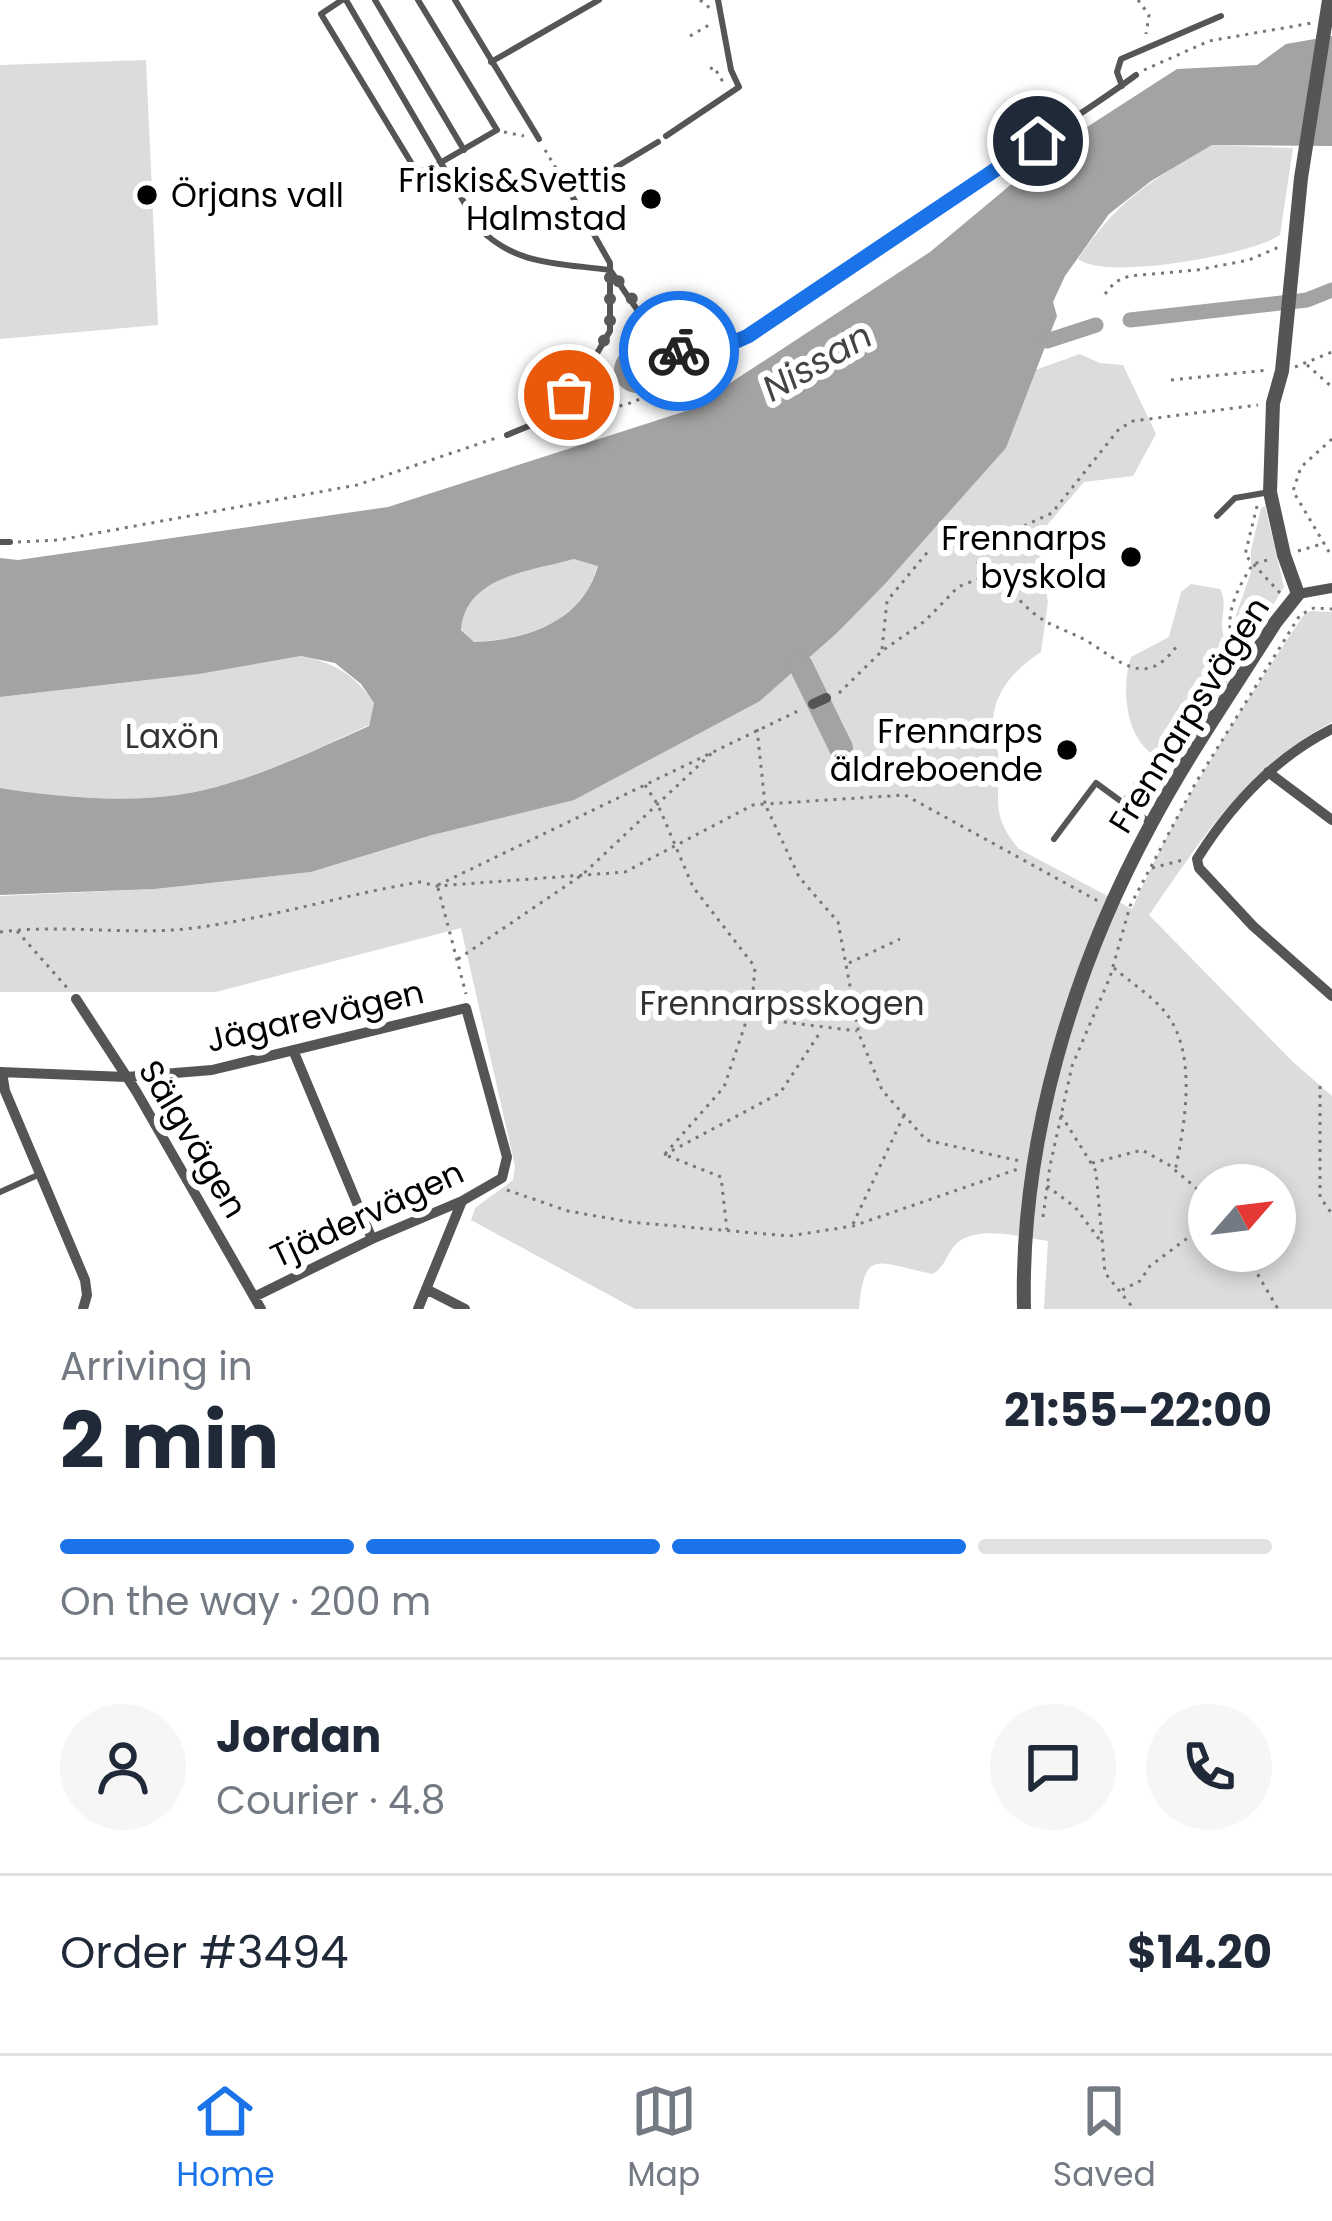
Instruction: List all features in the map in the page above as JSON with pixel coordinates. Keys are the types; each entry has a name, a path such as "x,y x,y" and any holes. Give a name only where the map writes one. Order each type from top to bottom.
{"street":[{"name":"Frennarpsvägen","path":"1024,1309 1035,1164 1059,1049 1110,908 1151,823 1252,661 1296,604 1265,493 1301,178 1329,0"},
{"path":"1296,604 1332,588"},
{"path":"813,704 826,698"},
{"path":"1332,729 1268,772 1228,814 1197,859 1199,868 1253,926 1332,996"},
{"path":"1268,772 1332,820"},
{"name":"Sälgvägen","path":"76,999 257,1303"},
{"name":"Jägarevägen","path":"1,1072 126,1078 212,1070 466,1008 507,1156 502,1178"},
{"path":"293,1050 372,1239"},
{"path":"1,1072 85,1280 88,1295 83,1309"},
{"name":"Tjädervägen","path":"257,1303 372,1239 462,1202 502,1178"},
{"path":"418,1309 462,1202"},
{"path":"426,1289 465,1309"}],"lane":[{"path":"418,0 497,130 442,164 415,169 321,14 344,0 442,164 478,227 498,248 518,257 610,270 669,344 682,353 703,356 748,336 838,278 1136,75"},
{"path":"375,0 464,150"},
{"path":"455,0 539,139"},
{"path":"491,62 598,0"},
{"path":"506,435 553,416 610,331 610,263 572,194 740,87 731,70 718,0"},
{"path":"1122,86 1117,72 1121,59 1221,16"},
{"path":"1216,516 1235,498 1265,493"},
{"path":"1123,803 1153,761"},
{"path":"1054,839 1096,783 1151,823"},
{"path":"0,1192 40,1174"}],"path":[{"path":"700,0 712,10"},
{"path":"1138,0 1149,15 1146,34"},
{"path":"1136,75 1209,41 1311,23"},
{"path":"690,36 703,28"},
{"path":"710,69 714,67 734,91"},
{"path":"553,163 572,194"},
{"path":"1106,294 1115,282 1129,276 1249,260 1295,236"},
{"path":"1171,380 1282,371 1332,352"},
{"path":"553,416 624,408 661,388 703,356"},
{"path":"1306,364 1332,387"},
{"path":"980,578 977,565 984,548 1052,513 1126,424 1273,403"},
{"path":"5,542 59,540 357,485 506,435"},
{"path":"1332,439 1307,459 1294,483 1295,495 1332,557"},
{"path":"1265,493 1245,555 1296,604 1332,609"},
{"path":"1252,661 1236,651 1230,618 1236,594 1253,564 1325,543"},
{"path":"882,651 887,601 930,549"},
{"path":"826,698 841,692 958,587 980,578 1006,586 1039,618 1086,640 1128,668 1158,664 1176,646"},
{"path":"1042,1223 1072,1066 1113,967 1130,906 1296,604"},
{"path":"437,886 813,704"},
{"path":"757,730 764,804 799,877 838,922 859,1034 882,1090 926,1140 1035,1164"},
{"path":"458,959 582,875 718,747"},
{"path":"645,784 693,886 754,967 752,1004 724,1087 664,1155"},
{"path":"0,932 186,928 278,914 420,882 437,886 625,872 753,805 905,795 1110,908"},
{"path":"1148,870 1171,861 1197,859"},
{"path":"437,886 466,1008"},
{"path":"16,929 76,999"},
{"path":"849,963 899,939"},
{"path":"1113,967 1166,1013 1183,1049 1184,1130 1175,1171"},
{"path":"752,1004 784,1022 859,1030"},
{"path":"664,1155 780,1093 822,1029"},
{"path":"1320,1086 1320,1197 1332,1214"},
{"path":"853,1226 904,1114"},
{"path":"1060,1114 1096,1172 1106,1273 1134,1309"},
{"path":"1090,1163 1142,1150 1188,1182"},
{"path":"664,1155 721,1177 727,1232"},
{"path":"502,1178 508,1193 568,1211 789,1236 853,1226 955,1193 1021,1168 1023,1162 1035,1164"},
{"path":"1047,1186 1075,1207 1103,1244"},
{"path":"1120,1291 1140,1281 1150,1266 1188,1238"},
{"path":"1256,1272 1278,1309"}],"green space":[{"path":"146,60 158,325 0,339 0,65"},
{"path":"1212,145 1293,148 1280,235 1240,250 1178,263 1117,267 1078,259 1137,193"},
{"name":"Frennarpsskogen","path":"1080,354 1100,363 1123,365 1156,434 1133,476 1084,482 1037,537 1048,602 1041,652 1009,680 993,720 999,810 1019,849 1132,909 1190,796 1303,616 1310,611 1332,612 1332,722 1249,784 1208,831 1149,915 1332,1096 1332,1309 1044,1309 1048,1241 989,1233 957,1243 933,1274 888,1264 871,1267 859,1309 635,1309 471,1220 475,1208 513,1180 515,1166 461,928 216,992 0,992 0,896 155,889 311,872 432,835 760,701 885,584 1006,448 1035,370"},
{"path":"1265,506 1284,587 1254,637 1241,647 1234,621 1251,572 1251,550"},
{"path":"574,559 598,565 579,601 550,624 513,637 473,642 461,629 465,611 488,586"},
{"path":"1191,584 1220,589 1230,673 1214,708 1174,762 1158,758 1137,736 1127,705 1127,672 1131,657 1169,637 1181,592"},
{"name":"Laxön","path":"301,656 334,666 359,684 374,703 369,725 267,770 179,795 102,798 0,788 0,697 199,674"}],"water":[{"name":"Nissan","path":"1332,36 1332,146 1212,145 1151,181 1109,214 1065,276 1053,302 1057,316 1006,448 885,584 760,701 574,800 432,835 311,872 155,889 0,895 0,788 102,798 204,790 267,770 369,726 374,703 361,684 335,663 301,656 199,674 0,697 0,558 18,560 388,507 689,410 930,252 1056,147 1177,69 1257,65 1286,44","holes":["574,559 598,566 579,601 550,624 513,637 474,642 461,630 475,597 504,578"]},
{"path":"637,347 653,354 660,370 653,386 637,393 621,386 614,370 621,354"}],"waterway":[{"path":"1130,320 1307,300 1332,290"},
{"path":"1047,341 1096,325"},
{"path":"801,666 841,748"}],"way so far":[{"path":"569,395 610,331 610,270 652,325 679,351"}],"place":[{"name":"Örjans vall","path":"147,195"},
{"name":"Friskis&Svettis Halmstad","path":"651,199"},
{"name":"Frennarps byskola","path":"1131,557"},
{"name":"Frennarps äldreboende","path":"1067,750"}],"route":[{"path":"679,351 703,356 748,336 1038,141"}]}
